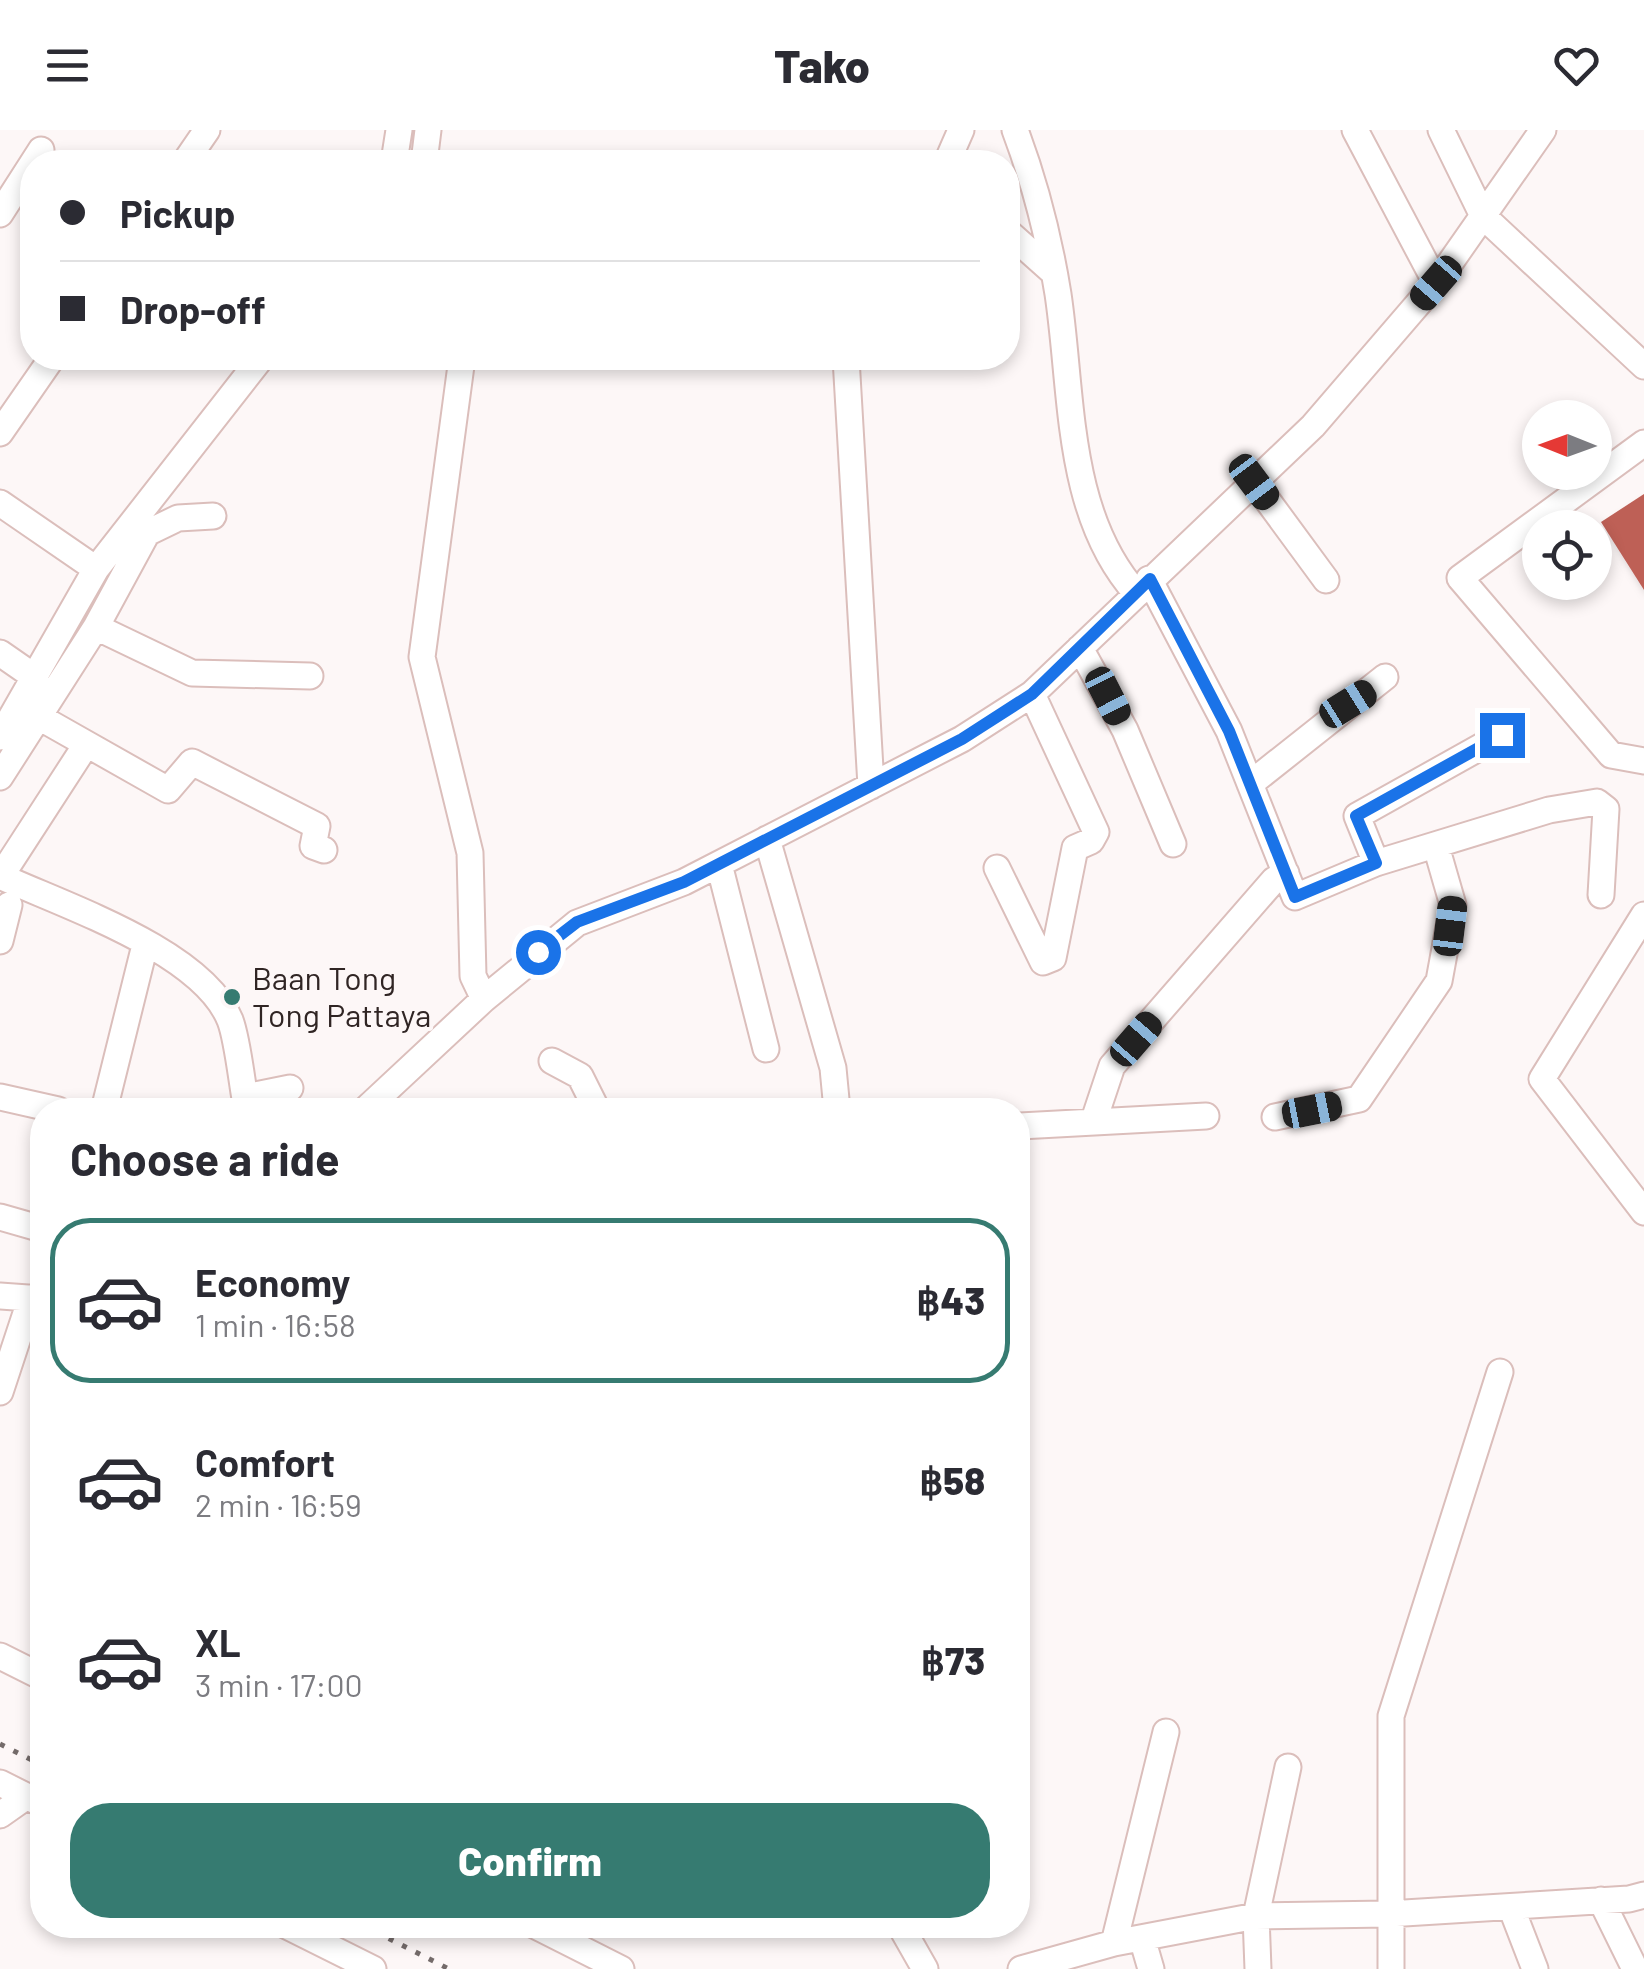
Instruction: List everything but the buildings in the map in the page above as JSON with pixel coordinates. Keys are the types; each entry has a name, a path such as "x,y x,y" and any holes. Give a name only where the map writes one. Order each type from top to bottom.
{"street":[{"path":"1015,130 1047,230 1082,479 1108,557 1143,586 1229,731 1295,897 1376,863 1549,810 1598,802 1606,810 1600,895"},
{"path":"1355,130 1436,283"},
{"path":"1441,130 1482,216 1644,366"},
{"path":"377,1098 484,999 577,922 719,864 962,739 1032,694 1313,426 1436,283 1543,130"},
{"path":"0,214 20,183"},
{"path":"1020,243 1054,273"},
{"path":"0,433 44,370"},
{"path":"0,737 96,569 253,370"},
{"path":"460,370 422,657 470,852 474,976 484,999"},
{"path":"847,370 871,786"},
{"path":"1644,444 1460,578 1610,755 1644,761"},
{"path":"1254,482 1326,580"},
{"path":"0,503 96,569"},
{"path":"0,778 96,627 151,528 192,515 213,516"},
{"path":"96,627 192,674 310,676"},
{"path":"1080,648 1125,730 1173,844"},
{"path":"0,653 36,678"},
{"path":"1250,784 1385,677"},
{"path":"997,868 1043,962 1053,958 1075,848 1091,841 1096,832 1039,701 1032,694"},
{"path":"39,718 168,790 192,762 317,826 313,846 324,850"},
{"path":"1376,863 1356,816 1502,735"},
{"path":"82,751 0,876 152,947 212,990 231,1021 245,1098"},
{"path":"766,839 833,1068 836,1098"},
{"path":"1275,1117 1359,1098 1439,981 1453,906 1436,846"},
{"path":"719,864 766,1049"},
{"path":"1094,1120 1112,1066 1274,880 1286,873"},
{"path":"0,941 9,905"},
{"path":"1644,915 1542,1079 1644,1212"},
{"path":"107,1098 143,953"},
{"path":"552,1061 580,1076 591,1098"},
{"path":"262,1098 290,1088"},
{"path":"0,1096 30,1103"},
{"path":"1030,1125 1206,1116"},
{"path":"0,1218 30,1226"},
{"path":"0,1296 30,1298"},
{"path":"0,1392 30,1316"},
{"path":"1390,1969 1390,1716 1500,1372"},
{"path":"0,1656 30,1671"},
{"path":"1114,1943 1166,1732"},
{"path":"1258,1969 1256,1916 1288,1766"},
{"path":"0,1782 30,1797"},
{"path":"0,1815 30,1802"},
{"path":"1021,1969 1114,1943 1256,1916 1388,1914 1644,1894"},
{"path":"1600,1900 1635,1969"},
{"path":"1511,1907 1534,1969"},
{"path":"311,1938 373,1969"},
{"path":"560,1938 621,1969"},
{"path":"907,1938 925,1969"},
{"path":"1142,1938 1151,1969"}],"railway":[{"path":"0,1744 30,1759"},
{"path":"388,1938 449,1969"}],"place":[{"name":"Baan Tong Tong Pattaya","path":"232,997"}],"route":[{"path":"538,952 577,922 684,882 962,739 1032,694 1150,579 1229,731 1295,897 1376,863 1356,816 1502,735"}]}
